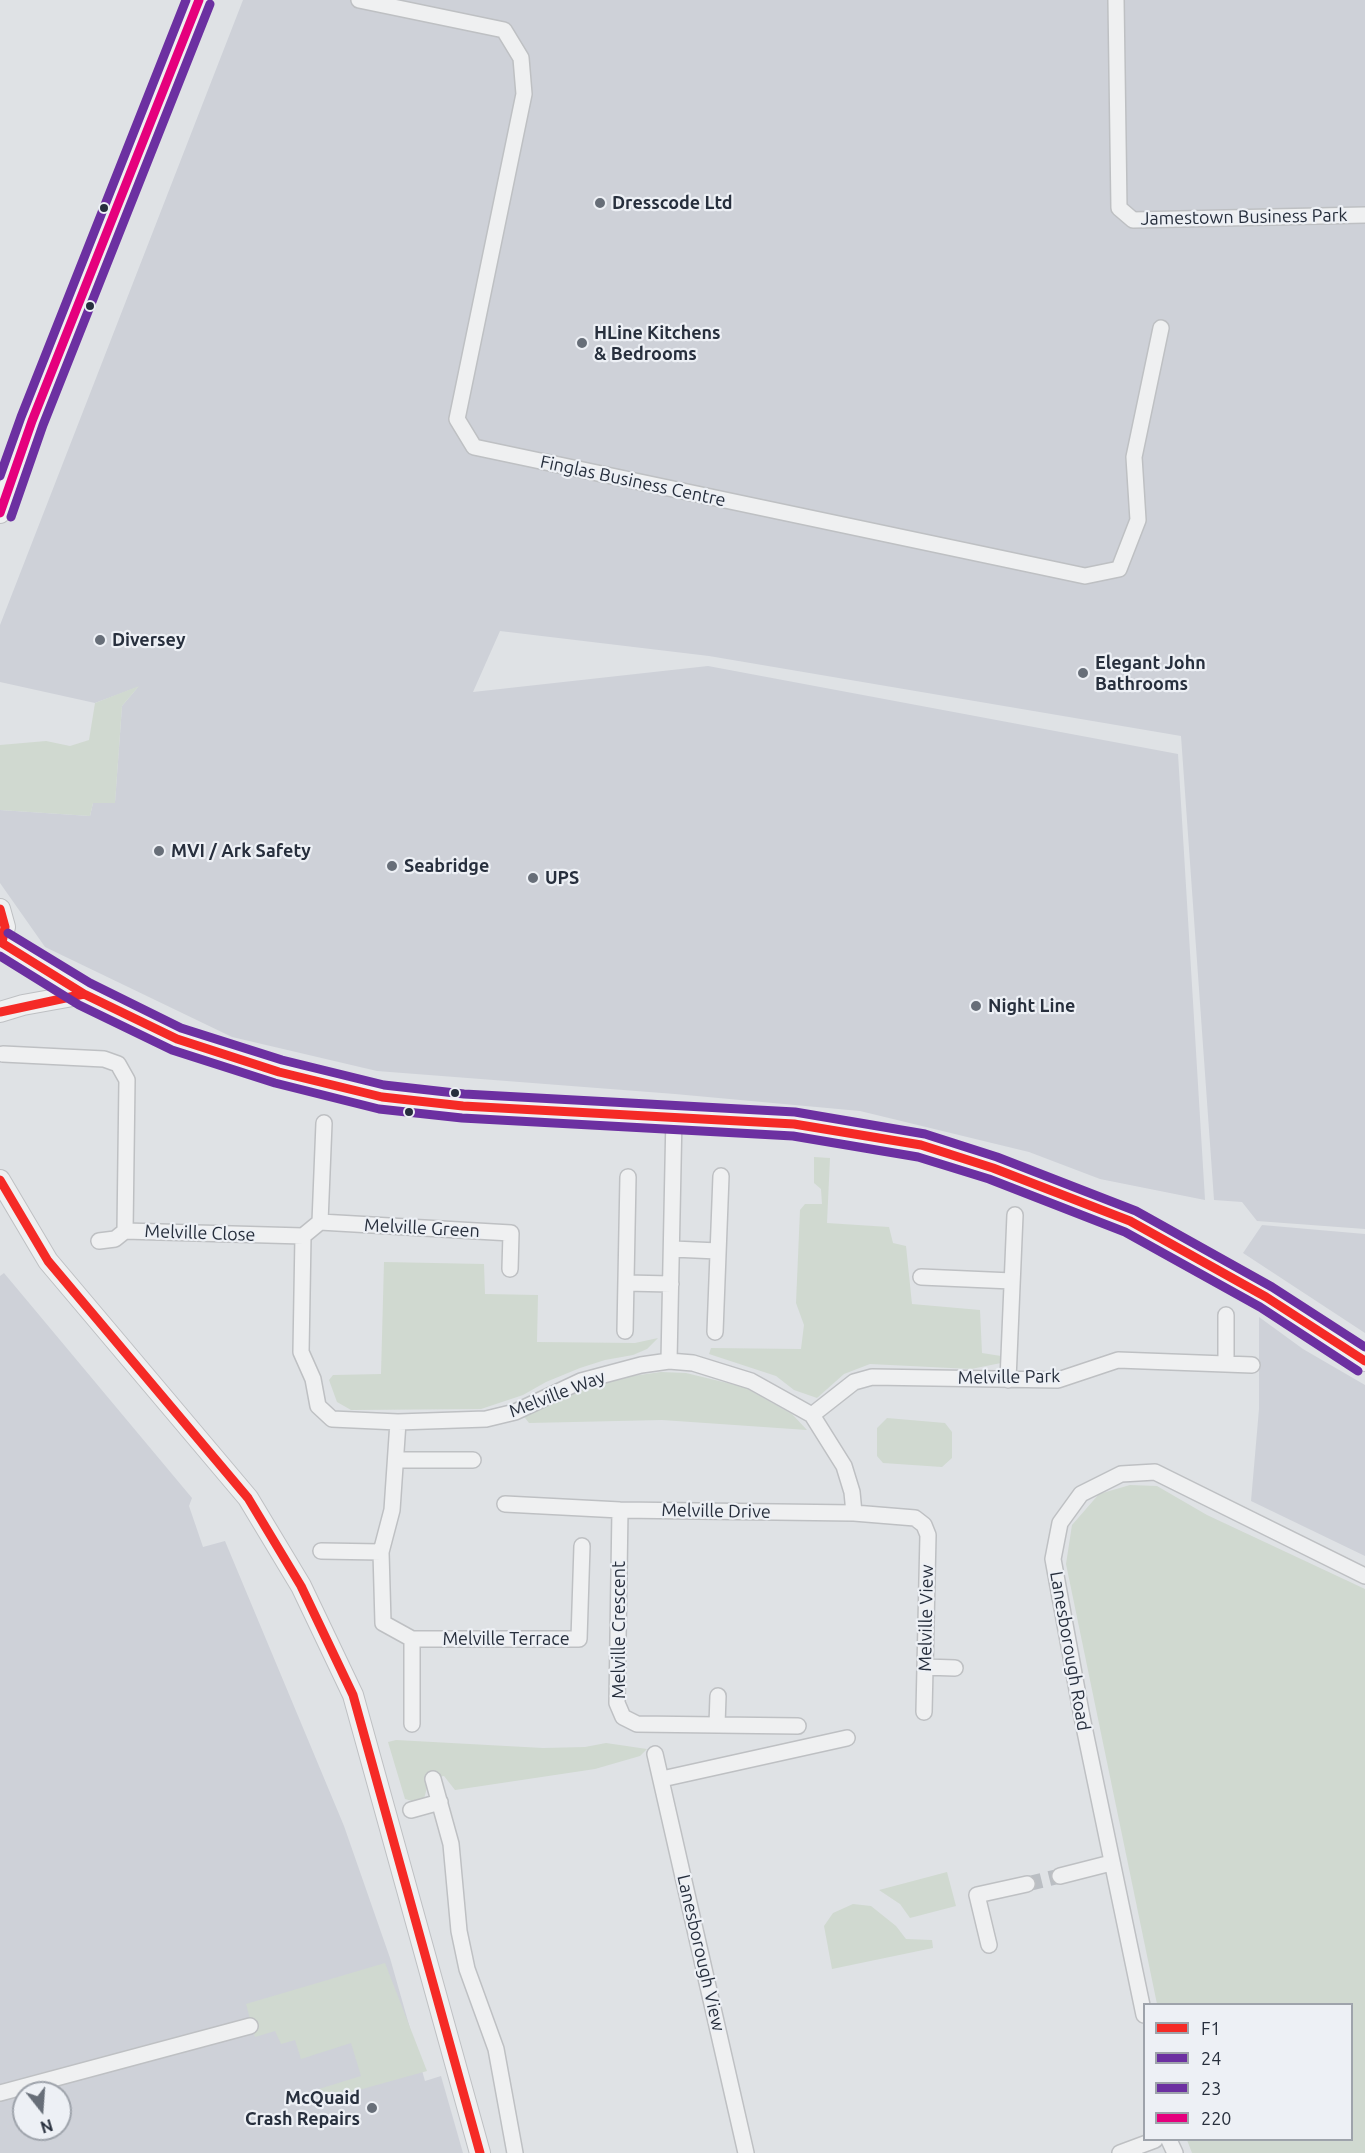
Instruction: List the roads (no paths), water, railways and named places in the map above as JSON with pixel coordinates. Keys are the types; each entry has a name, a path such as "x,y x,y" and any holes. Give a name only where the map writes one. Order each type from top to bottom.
{"street":[{"path":"0,513 32,421 199,0"},
{"name":"Finglas Business Centre","path":"359,0 504,30 521,58 524,94 457,419 474,447 1085,576 1119,570 1138,520 1134,457 1161,328"},
{"name":"Jamestown Business Park","path":"1116,0 1119,208 1133,220 1365,215"},
{"path":"0,909 5,927 1,945 84,994 177,1039 279,1072 382,1097 463,1106 794,1124 862,1133 921,1145 993,1168 1130,1221 1266,1297 1365,1362"},
{"path":"0,1012 23,1005 84,994"},
{"path":"3,1054 104,1059 118,1064 127,1080 125,1231"},
{"path":"669,1361 674,1116"},
{"path":"324,1123 320,1222 303,1236 301,1352 313,1378 318,1406 332,1419 398,1422 392,1510 381,1552 383,1623 412,1640 412,1724"},
{"path":"715,1332 721,1176"},
{"path":"625,1331 628,1177"},
{"path":"0,1180 48,1261 248,1498 301,1586 356,1705 480,2153"},
{"path":"1008,1380 1015,1215"},
{"name":"Melville Green","path":"320,1222 511,1233 510,1269"},
{"name":"Melville Close","path":"99,1241 115,1239 125,1231 303,1236"},
{"path":"673,1249 718,1251"},
{"path":"921,1277 1012,1281"},
{"path":"626,1283 671,1284"},
{"path":"1226,1316 1226,1364"},
{"name":"Melville Park","path":"812,1415 854,1382 872,1377 1058,1380 1118,1360 1252,1365"},
{"name":"Melville Way","path":"398,1422 486,1419 516,1412 581,1381 641,1365 669,1361 693,1363 751,1381 812,1415 844,1466 852,1492 854,1513"},
{"path":"397,1460 473,1460"},
{"name":"Lanesborough Road","path":"1143,2010 1111,1863 1053,1558 1060,1523 1081,1494 1120,1474 1155,1472 1365,1576"},
{"name":"Melville Drive","path":"505,1504 620,1510 854,1513 915,1518 924,1525"},
{"name":"Melville Crescent","path":"620,1510 617,1703 623,1717 637,1724 798,1726"},
{"name":"Melville View","path":"924,1525 928,1535 924,1712"},
{"name":"Melville Terrace","path":"412,1640 579,1639 582,1546"},
{"path":"321,1551 381,1552"},
{"path":"925,1667 955,1668"},
{"path":"717,1725 718,1696"},
{"path":"662,1779 847,1738"},
{"name":"Lanesborough View","path":"655,1754 746,2153"},
{"path":"433,1779 451,1844 460,1940 467,1969 496,2049 515,2153"},
{"path":"411,1810 440,1802"},
{"path":"1060,1876 1111,1863"},
{"path":"989,1945 977,1896 1027,1884"},
{"path":"0,2093 250,2026"},
{"path":"1120,2153 1150,2141"}],"tunnel":[{"path":"1027,1884 1060,1876"}],"place":[{"name":"Dresscode Ltd","path":"600,203"},
{"name":"HLine Kitchens & Bedrooms","path":"582,343"},
{"name":"Diversey","path":"100,640"},
{"name":"Elegant John Bathrooms","path":"1083,673"},
{"name":"MVI / Ark Safety","path":"159,851"},
{"name":"Seabridge","path":"392,866"},
{"name":"UPS","path":"533,878"},
{"name":"Night Line","path":"976,1006"},
{"name":"McQuaid Crash Repairs","path":"372,2108"}]}
